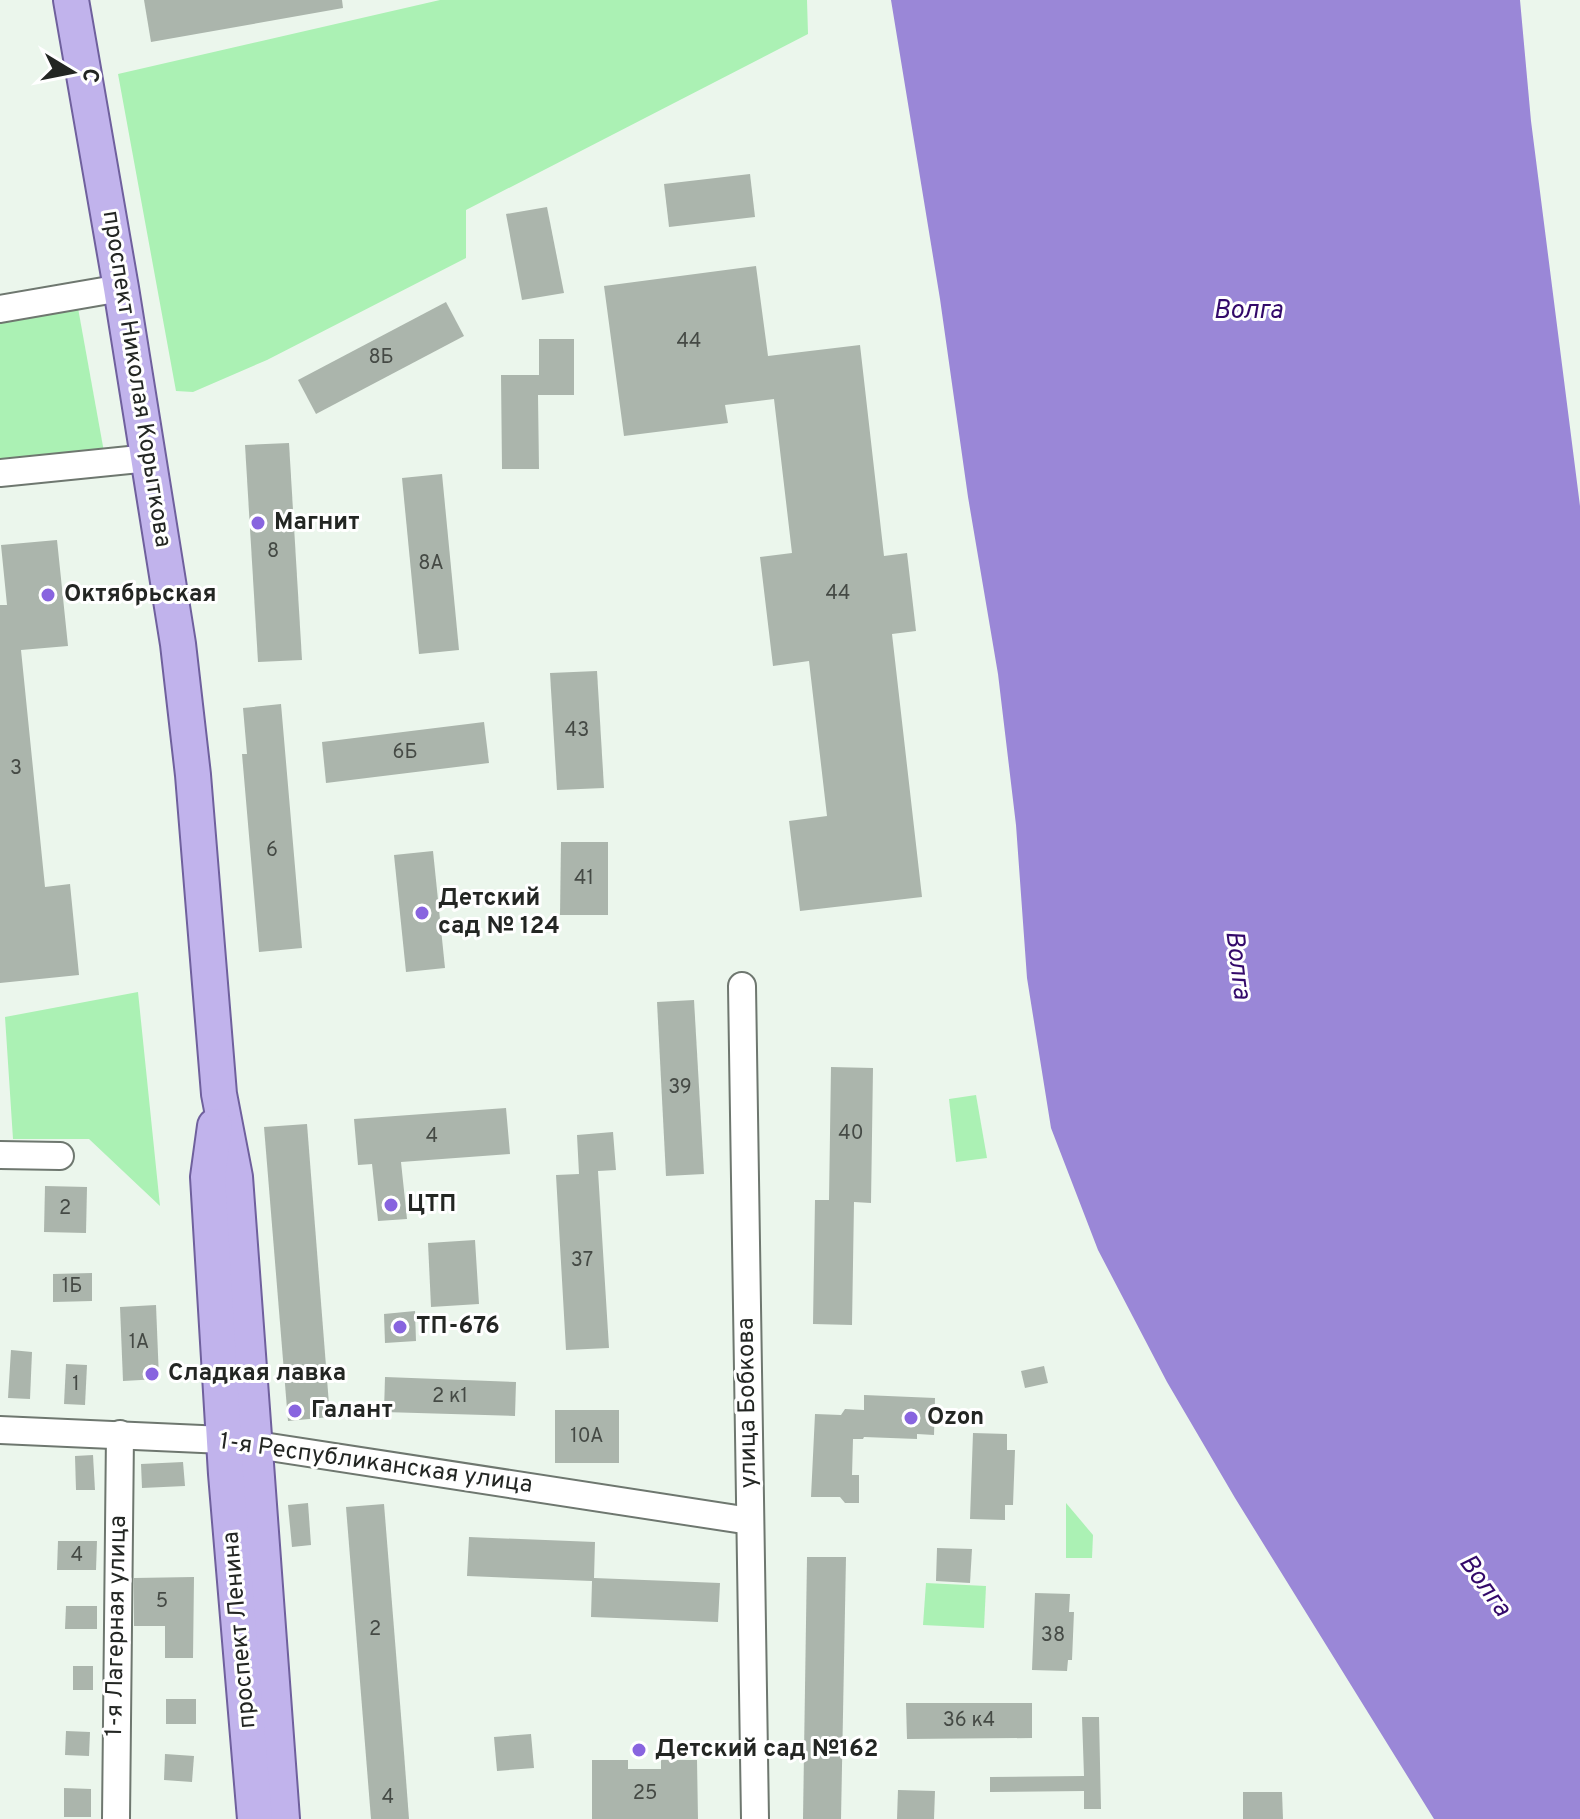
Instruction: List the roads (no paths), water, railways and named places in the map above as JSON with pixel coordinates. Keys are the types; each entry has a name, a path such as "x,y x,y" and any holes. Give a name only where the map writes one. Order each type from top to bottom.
{"main road":[{"name":"проспект Николая Корыткова","path":"71,0 149,458 193,775 219,1094 208,1177 239,1442"},
{"name":"проспект Ленина","path":"239,1442 255,1819"},
{"name":"проспект Ленина","path":"239,1442 282,1819"}],"street":[{"path":"0,309 121,288"},
{"path":"0,473 149,458"},
{"name":"улица Бобкова","path":"742,986 755,1819"},
{"path":"0,1155 60,1156"},
{"name":"1-я Республиканская улица","path":"0,1430 239,1442 750,1521"},
{"name":"1-я Лагерная улица","path":"116,1819 120,1434"}],"water":[{"name":"Волга","path":"891,0 1520,0 1531,121 1580,506 1580,1819 1434,1819 1235,1498 1167,1382 1098,1250 1051,1128 1027,978 1016,825 998,674"}],"place":[{"name":"Магнит","path":"258,523"},
{"name":"Октябрьская","path":"48,595"},
{"name":"Детский сад № 124","path":"422,913"},
{"name":"ЦТП","path":"391,1205"},
{"name":"ТП-676","path":"400,1327"},
{"name":"Сладкая лавка","path":"152,1374"},
{"name":"Галант","path":"295,1411"},
{"name":"Ozon","path":"911,1418"},
{"name":"Детский сад №162","path":"639,1750"}]}
